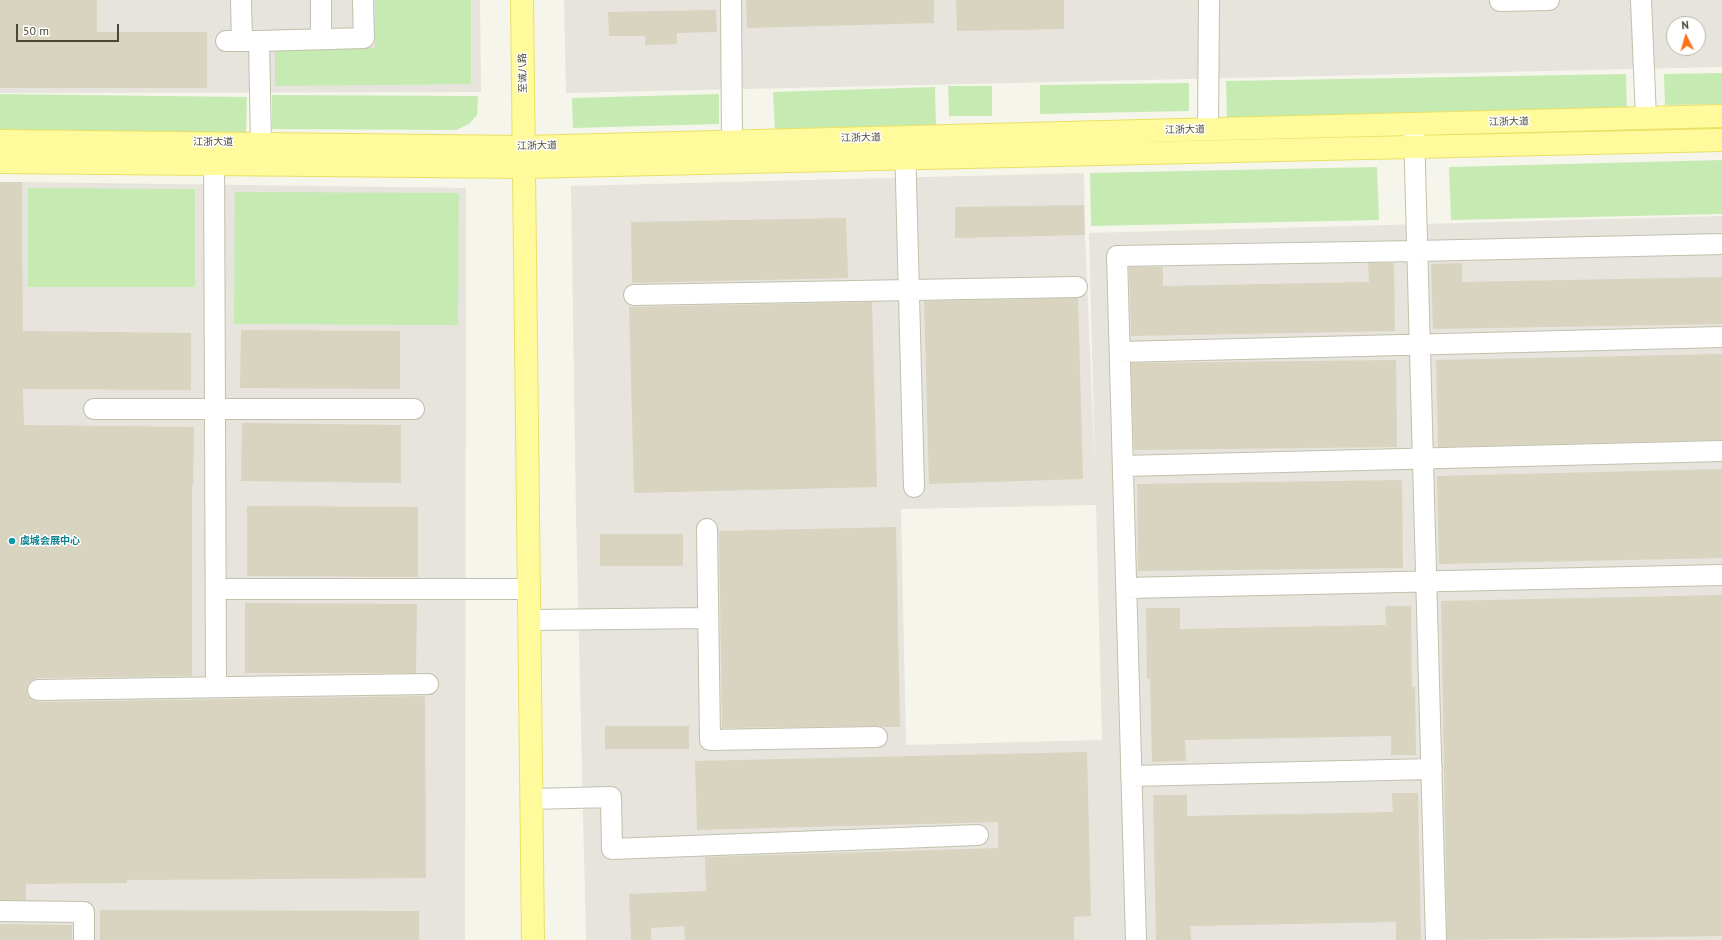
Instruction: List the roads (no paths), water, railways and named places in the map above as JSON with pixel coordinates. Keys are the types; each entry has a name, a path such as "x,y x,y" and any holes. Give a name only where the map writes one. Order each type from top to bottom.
{"main road":[{"name":"至诚八路","path":"522,0 533,940"},
{"name":"江浙大道","path":"0,140 261,143 524,157 732,141 1722,116"},
{"name":"江浙大道","path":"0,162 214,164 524,157 905,159 1722,140"}],"lane":[{"path":"242,0 242,41 261,143"},
{"path":"321,0 321,39"},
{"path":"242,41 364,38 363,0"},
{"path":"731,0 732,141"},
{"path":"1208,130 1209,0"},
{"path":"1500,2 1549,0"},
{"path":"1640,0 1646,118"},
{"path":"1414,124 1436,940"},
{"path":"905,137 914,487"},
{"path":"214,142 216,687"},
{"path":"1136,940 1117,256 1722,244"},
{"path":"634,295 1078,287"},
{"path":"1120,352 1722,337"},
{"path":"94,409 414,409"},
{"path":"1123,466 1722,451"},
{"path":"707,529 710,740 877,737"},
{"path":"1126,588 1722,575"},
{"path":"216,589 529,589"},
{"path":"530,620 708,618"},
{"path":"38,690 428,684"},
{"path":"1131,776 1432,769"},
{"path":"531,799 611,797 612,849 978,835"},
{"path":"0,911 84,912 84,940"}],"place":[{"name":"虞城会展中心","path":"12,541"}]}
